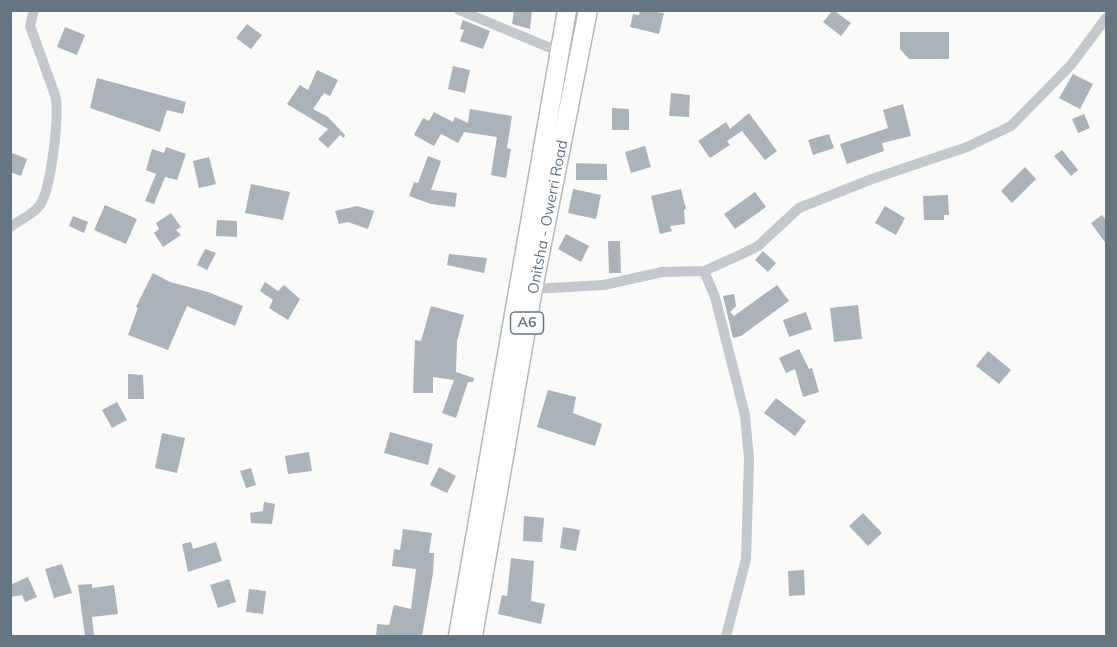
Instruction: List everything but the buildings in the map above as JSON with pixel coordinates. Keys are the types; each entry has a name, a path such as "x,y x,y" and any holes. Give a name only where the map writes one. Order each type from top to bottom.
{"highway":[{"name":"Onitsha - Owerri Road","path":"458,636 567,10"},
{"name":"Onitsha - Owerri Road","path":"473,636 533,289 588,10"}],"street":[{"path":"10,226 37,208 46,194 56,127 58,107 55,95 30,26 34,10"},
{"path":"459,10 560,52"},
{"path":"533,289 604,285 662,272 704,271 758,246 799,208 872,179 968,147 1011,126 1071,65 1107,18"},
{"path":"704,271 715,297 745,415 749,459 746,559 726,636"}]}
